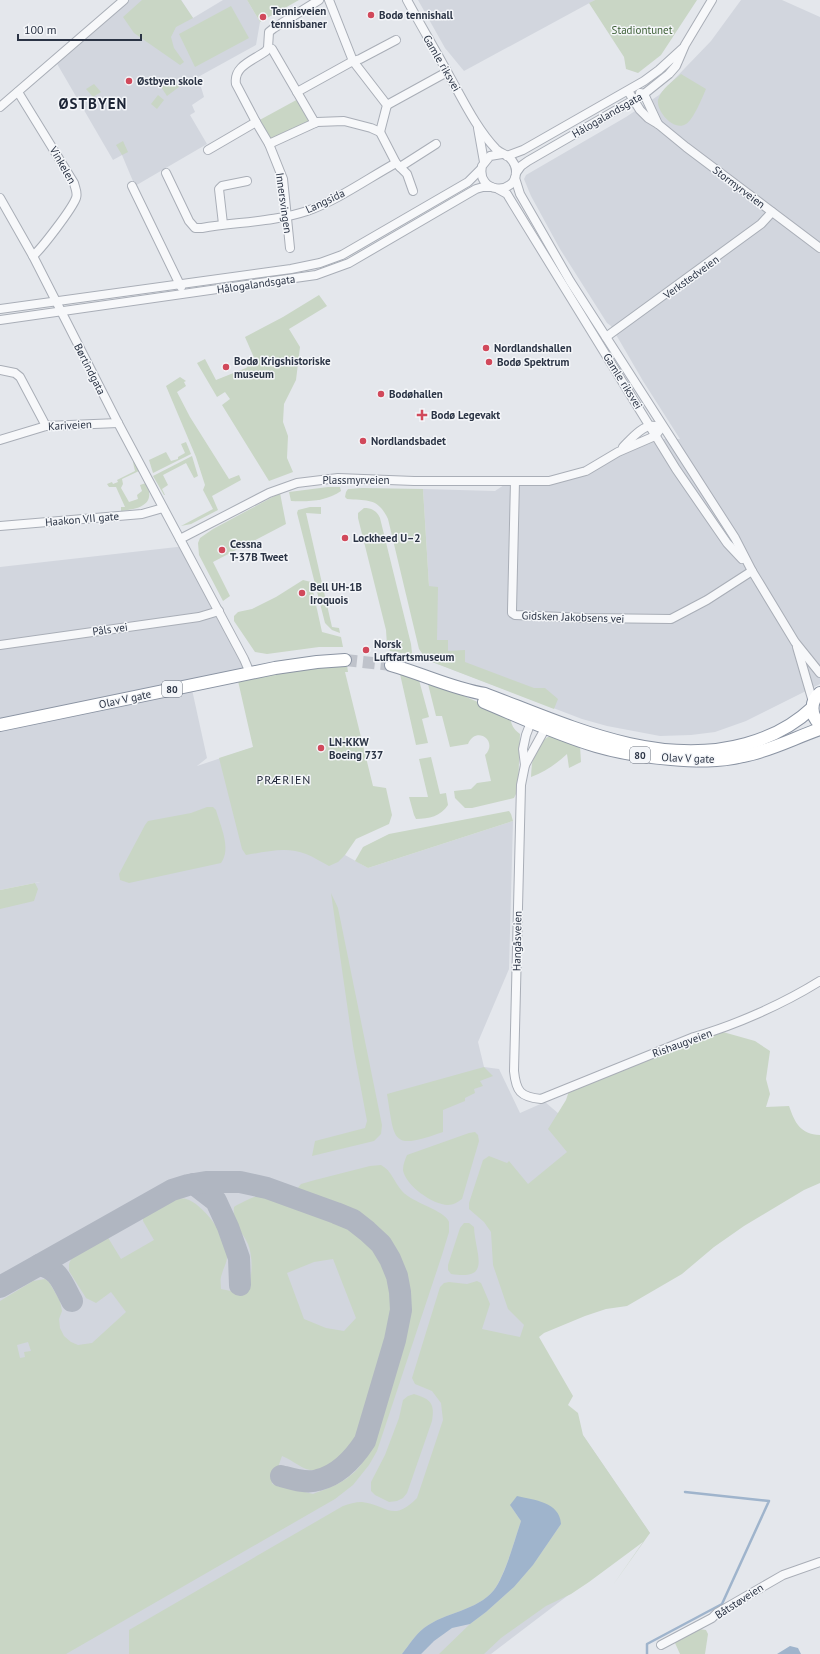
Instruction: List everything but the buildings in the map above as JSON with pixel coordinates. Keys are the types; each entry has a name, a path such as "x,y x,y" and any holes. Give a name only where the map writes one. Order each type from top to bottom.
{"highway":[{"name":"Olav V gate","path":"0,725 295,664 346,660"},
{"name":"Olav V gate","path":"392,665 468,691 485,694 544,721 579,740 617,751 656,758 718,760 754,754 820,729"},
{"name":"Olav V gate","path":"468,691 482,701 531,722 544,721 633,745 672,751 701,752 739,746 758,740 791,726 815,701"},
{"path":"815,701 814,717 820,724"}],"street":[{"path":"0,107 124,0"},
{"name":"Innersvingen","path":"290,248 282,179 269,144 236,84 236,80 239,71 244,65 266,51 268,48 269,32 301,10 319,0"},
{"path":"329,0 353,61 387,105"},
{"name":"Gamle riksvei","path":"406,0 478,126 505,155"},
{"name":"Hålogalandsgata","path":"0,320 309,276 329,271 349,262 476,189 483,187 502,188 510,185 521,166 528,161 644,94 670,74 676,66 686,45 712,0"},
{"path":"297,92 353,61 360,59 396,40"},
{"name":"Hålogalandsgata","path":"0,309 311,266 329,260 363,243 468,182 490,156 505,155 523,150 628,91 659,70 686,45"},
{"path":"272,50 315,122"},
{"path":"380,132 387,105 447,72"},
{"path":"628,91 644,94"},
{"name":"Stormyrveien","path":"628,91 633,101 648,118 658,124 820,248"},
{"name":"Vinkelen","path":"18,92 74,183 77,193 76,198 68,211 33,256"},
{"name":"Stormyrveien","path":"644,94 658,124"},
{"path":"269,144 315,122 344,121 356,123 380,132 398,165 407,174 413,191"},
{"path":"208,150 256,122"},
{"name":"Gamle riksvei","path":"478,126 482,166"},
{"name":"Langsida","path":"166,173 192,226 202,228 286,216 320,206 436,144"},
{"path":"505,155 515,165 515,175"},
{"path":"482,166 482,178 494,188"},
{"name":"Gamle riksvei","path":"515,175 517,188 570,281 662,427 735,538 752,571 795,642 820,673"},
{"path":"223,224 219,189 222,186 247,181"},
{"path":"132,186 185,294"},
{"name":"Gamle riksvei","path":"494,188 507,194 656,436 727,543 752,571"},
{"name":"Børtindgata","path":"0,198 33,256 118,423 180,539"},
{"name":"Verkstedveien","path":"606,337 762,224 772,212"},
{"path":"0,370 15,373 20,377 46,426"},
{"name":"Kariveien","path":"0,440 46,426 118,423"},
{"path":"650,425 662,427 656,436"},
{"name":"Plassmyrveien","path":"618,452 644,428 650,425"},
{"name":"Plassmyrveien","path":"180,539 269,493 297,483 338,478 549,481 593,467 618,452 656,436"},
{"name":"Gidsken Jakobsens vei","path":"515,481 512,613 516,615 671,619 687,612 752,571"},
{"name":"Haakon VII gate","path":"0,526 142,514 163,508"},
{"path":"180,539 219,611 250,673"},
{"name":"Påls vei","path":"0,645 199,616 219,611"},
{"name":"Gamle riksvei","path":"795,642 815,701"},
{"path":"524,765 544,721"},
{"path":"524,765 523,749 531,722"},
{"name":"Hangåsveien","path":"524,765 521,791 514,1071 516,1084 520,1092 529,1098 541,1099"},
{"name":"Rishaugveien","path":"541,1099 694,1037 719,1030 804,991 820,981"},
{"name":"Båtstøveien","path":"661,1644 712,1618 717,1613 767,1583 783,1575 820,1562"}],"shaded area":[{"name":"Østbyen skole","path":"124,0 181,0 193,18 223,0 247,0 260,22 256,45 198,77 204,97 192,105 195,112 190,115 207,144 135,186 122,155 113,160 56,62"},
{"path":"418,0 595,0 464,71 445,48"},
{"path":"741,0 782,0 820,17 820,684 746,721 715,732 691,735 660,736 607,726 582,719 427,660 429,586 423,489 495,491 513,479 551,477 572,472 596,463 643,439 680,439 643,381 611,326 607,323 560,249 531,196 524,179 526,175 626,117 659,95 711,41"},
{"path":"185,547 250,673 191,685 207,758 197,766 254,747 345,855 368,868 513,821 509,969 478,1042 484,1067 499,1069 520,1113 545,1102 593,1143 523,1348 650,1533 491,1654 0,1654 0,892 40,882 0,890 0,567"}],"green space":[{"path":"142,0 181,0 193,18 176,27 171,37 174,48 184,62 180,65 134,33 123,17"},
{"name":"Tennisveien tennisbaner","path":"247,0 299,0 260,22"},
{"name":"Stadiontunet","path":"595,0 697,0 661,55 638,73 626,69 624,57 589,3"},
{"path":"231,6 249,38 195,67 179,34"},
{"path":"681,74 706,89 692,118 686,124 681,126 671,123 663,115 658,105 658,100 664,89"},
{"path":"172,78 179,87 167,96 161,87"},
{"path":"94,84 101,92 93,97 86,89"},
{"path":"158,95 164,100 157,109 151,104"},
{"path":"300,98 315,123 269,144 256,122"},
{"path":"123,141 128,152 122,155 116,145"},
{"path":"319,295 327,306 289,329 300,347 296,380 284,404 283,422 288,436 287,458 293,472 269,481 222,405 230,399 225,392 217,397 197,363 205,359 216,380 246,368 255,360 245,337 283,317"},
{"path":"180,377 186,381 184,382 186,386 177,392 190,417 229,479 239,475 241,480 212,496 218,510 191,524 181,526 213,509 203,490 205,485 196,457 166,386"},
{"path":"186,442 191,454 153,473 149,460 166,452 171,461 178,459 178,457 185,453 181,444"},
{"path":"192,456 198,476 194,478 186,463 163,475 168,485 162,489 164,495 153,476"},
{"path":"133,462 139,471 122,479 123,484 121,488 129,502 138,499 137,495 142,491 140,485 146,483 149,490 149,496 147,501 139,507 121,511 121,507 125,507 116,487 109,487 107,484 118,482 117,480 135,471"},
{"path":"340,487 341,491 324,499 291,501 289,492"},
{"path":"348,489 423,489 429,586 438,587 437,640 448,640 448,651 465,650 465,662 534,688 545,688 558,699 554,709 427,660 419,649 388,519 380,507 376,504 367,501 347,499 345,497"},
{"path":"280,493 286,524 213,562 230,596 223,601 199,555 198,543 200,538 213,529"},
{"path":"310,507 321,507 321,514 306,513 332,627 339,628 340,633 332,630 325,623 297,513 298,510"},
{"path":"364,508 374,510 380,518 411,644 411,655 390,651 387,645 386,630 358,518 358,513"},
{"path":"303,580 311,582 322,632 341,637 343,647 319,647 267,654 255,652 234,621 234,616 238,612 252,609 276,597"},
{"path":"347,665 348,672 345,672 373,786 386,788 392,815 389,824 356,839 338,862 329,866 309,855 291,850 276,850 246,855 242,849 219,758 253,747 238,681 304,669"},
{"path":"400,674 419,680 429,717 422,719 428,743 416,745"},
{"path":"427,680 510,716 513,726 520,734 518,790 514,798 472,808 465,808 455,798 454,791 471,789 477,783 491,781 485,755 489,750 488,740 481,735 472,738 468,744 450,747 442,716 436,716"},
{"path":"551,735 580,746 581,762 569,768 567,754 541,773 531,777 533,758 537,748 540,743"},
{"path":"431,757 440,794 446,793 448,805 442,812 434,816 416,819 409,797 428,797 419,759"},
{"path":"207,807 213,807 216,810 224,837 225,851 221,863 129,883 120,880 119,874 148,821 191,813"},
{"path":"509,811 513,821 368,868 355,861 363,847 389,834"},
{"path":"35,883 38,889 34,901 0,909 0,890"},
{"path":"331,893 338,908 382,1125 381,1134 374,1141 312,1156 315,1141 365,1128 367,1121 353,1046"},
{"path":"723,1032 755,1041 770,1051 766,1079 770,1094 766,1107 789,1106 796,1122 803,1130 820,1135 820,1183 804,1190 744,1226 714,1247 682,1274 627,1306 606,1309 585,1316 544,1333 539,1337 573,1396 568,1405 578,1413 583,1435 650,1533 613,1585 643,1542 571,1594 546,1606 501,1638 484,1654 439,1654 470,1624 514,1587 533,1565 561,1524 510,1505 521,1521 506,1566 494,1590 479,1603 441,1618 424,1628 402,1654 129,1654 129,1630 343,1506 362,1502 395,1511 402,1510 417,1498 443,1420 441,1403 432,1391 415,1384 412,1378 440,1287 444,1283 449,1282 467,1284 477,1281 481,1283 490,1304 482,1329 520,1337 524,1325 508,1309 493,1265 491,1232 484,1222 469,1209 469,1203 483,1160 489,1156 507,1163 509,1161 528,1184 567,1152 548,1129 566,1100 570,1088 694,1037"},
{"path":"484,1067 493,1076 480,1081 483,1086 474,1089 475,1093 465,1098 465,1101 443,1110 443,1132 413,1141 405,1141 398,1138 392,1123 387,1094"},
{"path":"475,1132 478,1135 479,1141 462,1199 448,1205 442,1204 428,1198 414,1188 405,1176 403,1170 407,1155"},
{"path":"381,1165 385,1167 402,1191 446,1218 449,1222 449,1232 377,1451 369,1465 353,1485 335,1499 66,1654 0,1654 0,1301 33,1281 45,1279 49,1282 60,1301 62,1311 59,1319 60,1328 64,1336 71,1342 78,1345 92,1343 126,1312 111,1292 96,1303 86,1298 69,1271 69,1264 72,1257 107,1236 121,1259 154,1240 143,1221 143,1215 176,1199 186,1199 199,1206 212,1220 222,1236 227,1250 227,1255 221,1278 221,1289 246,1294 250,1282 252,1263 248,1244 234,1219 234,1207 249,1199 265,1195 322,1215 344,1225 363,1239 372,1248 384,1268 392,1298 390,1325 364,1422 349,1451 332,1464 323,1469 317,1470 302,1467 282,1456 272,1484 313,1494 343,1481 355,1472 365,1459 370,1449 378,1428 403,1342 408,1315 409,1284 400,1257 385,1235 375,1225 338,1204 297,1189 301,1184 370,1166","holes":["333,1259 356,1318 344,1331 326,1328 304,1319 287,1273 314,1262","28,1342 31,1351 24,1352 25,1357 20,1358 17,1345"]},
{"path":"464,1223 469,1223 474,1227 479,1263 477,1269 472,1273 464,1275 451,1274 448,1270 448,1265 460,1228"},
{"path":"414,1394 428,1400 432,1406 432,1421 407,1493 403,1498 397,1501 389,1502 375,1495 371,1491 371,1482 385,1455 399,1418 403,1400"},
{"path":"699,1629 706,1630 708,1634 705,1654 680,1654 675,1643 677,1640"}],"water":[{"path":"517,1496 545,1503 556,1511 560,1517 561,1524 533,1565 514,1587 470,1624 452,1628 434,1641 421,1654 402,1654 424,1628 441,1618 479,1603 494,1590 506,1567 521,1521 510,1505"},
{"path":"790,1646 798,1648 801,1654 777,1654"}],"waterway":[{"path":"647,1654 647,1644 722,1604 769,1501 685,1492"}],"taxiway":[{"path":"0,1287 172,1190 188,1185 206,1182 240,1182 267,1188 353,1220 381,1244 390,1259 397,1276 401,1310 395,1340 365,1441 356,1454 339,1470 326,1478 314,1481 304,1481 281,1476"},
{"path":"194,1184 216,1201 228,1227 239,1258 240,1285"},
{"path":"39,1265 56,1273 72,1301"}],"tunnel":[{"path":"345,660 391,665"}],"place":[{"name":"Bodø tennishall","path":"371,15"},
{"name":"Tennisveien tennisbaner","path":"263,17"},
{"name":"Østbyen skole","path":"129,81"},
{"name":"Nordlandshallen","path":"486,348"},
{"name":"Bodø Spektrum","path":"489,362"},
{"name":"Bodø Krigshistoriske museum","path":"226,367"},
{"name":"Bodøhallen","path":"381,394"},
{"name":"Bodø Legevakt","path":"422,415"},
{"name":"Nordlandsbadet","path":"363,441"},
{"name":"Lockheed U–2","path":"345,538"},
{"name":"Cessna T-37B Tweet","path":"222,550"},
{"name":"Bell UH-1B Iroquois","path":"302,593"},
{"name":"Norsk Luftfartsmuseum","path":"366,650"},
{"name":"LN-KKW Boeing 737","path":"321,748"}],"district":[{"name":"ØSTBYEN","path":"93,103"},
{"name":"PRÆRIEN","path":"284,779"}]}
